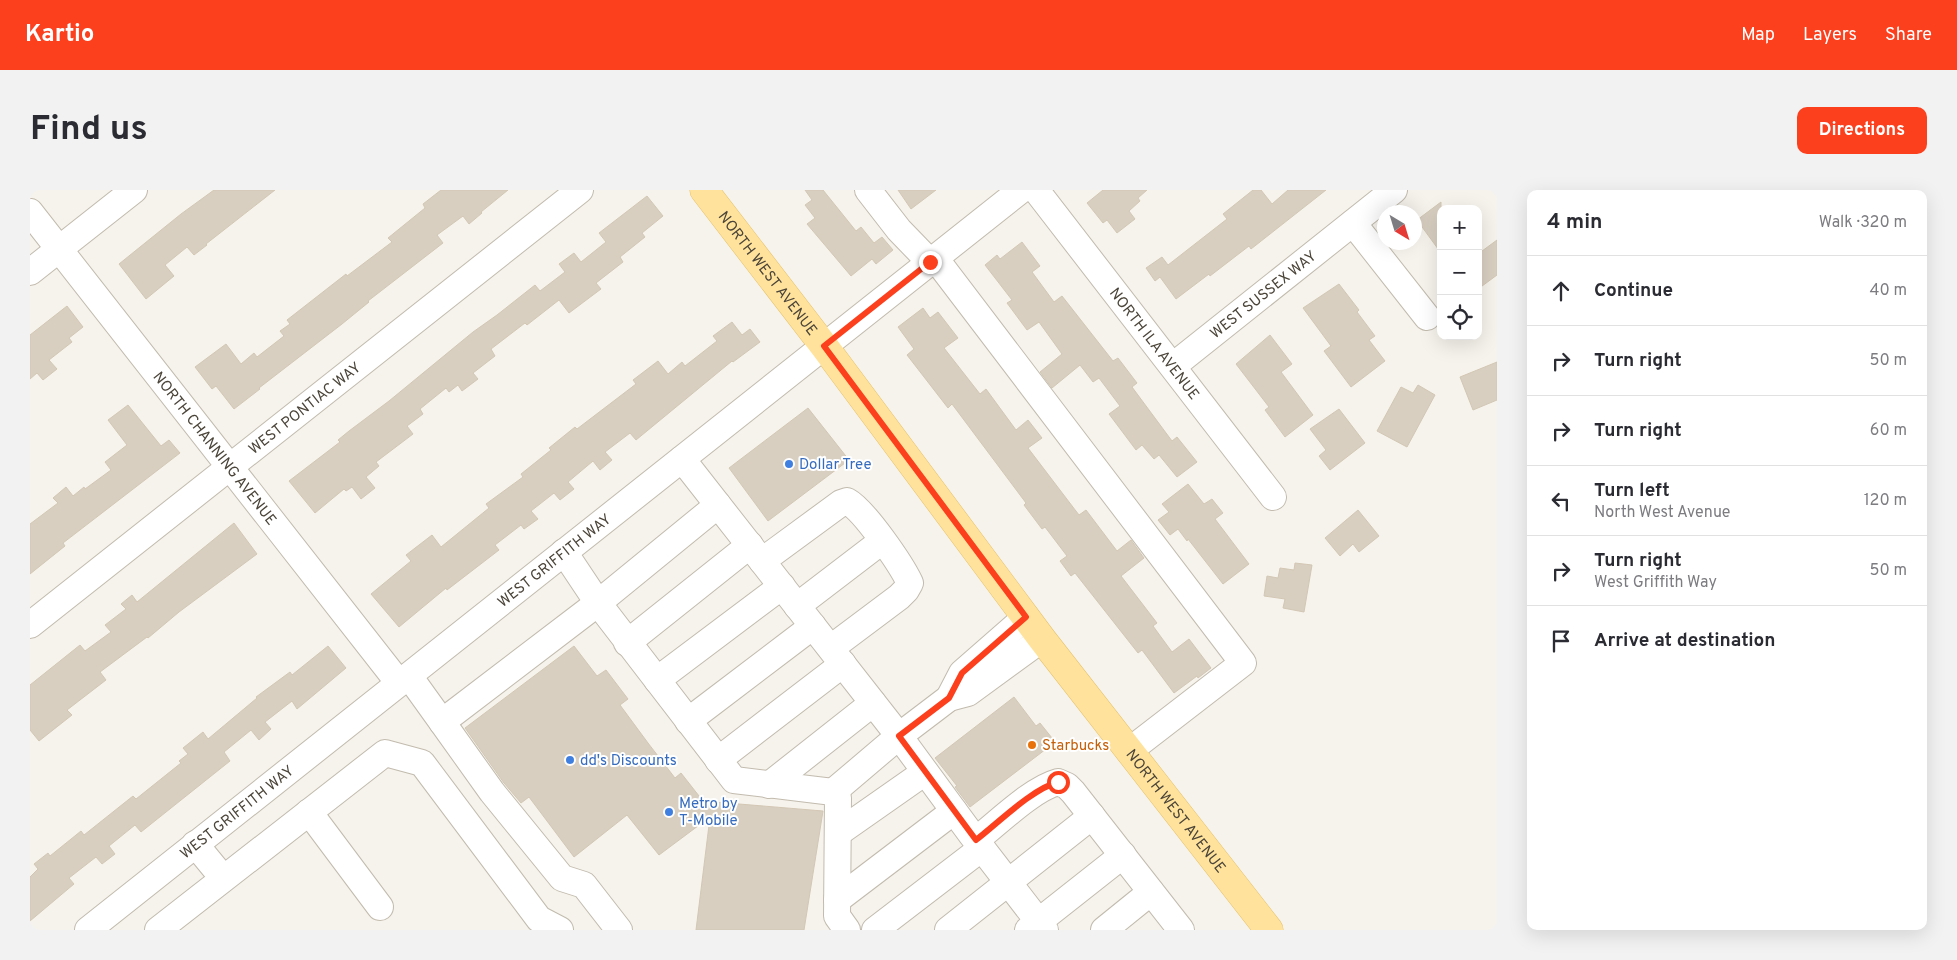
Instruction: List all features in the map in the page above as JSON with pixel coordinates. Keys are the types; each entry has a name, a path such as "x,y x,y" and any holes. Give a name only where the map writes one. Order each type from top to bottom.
{"main road":[{"name":"NORTH WEST AVENUE","path":"704,190 824,346 1042,639 1269,930"}],"street":[{"path":"30,272 134,190"},
{"name":"WEST PONTIAC WAY","path":"30,625 580,190"},
{"path":"868,190 899,230 932,260 1243,663 1129,751"},
{"name":"WEST GRIFFITH WAY","path":"88,930 1020,190"},
{"name":"NORTH ILA AVENUE","path":"1036,190 1274,497"},
{"name":"WEST SUSSEX WAY","path":"1173,366 1394,190"},
{"name":"NORTH CHANNING AVENUE","path":"30,212 404,680 442,722 492,792 562,878 584,885 619,930"},
{"path":"1353,222 1427,317"},
{"path":"682,459 899,736 1009,883 1038,927 1123,855"},
{"path":"627,642 756,553 834,508 847,501 859,510 910,583 906,590 837,656 718,760"},
{"path":"442,722 598,603 718,505"},
{"path":"688,720 797,606 882,541"},
{"path":"564,552 627,642 734,780 833,792 838,798 837,916 847,930"},
{"path":"657,680 797,606"},
{"path":"949,698 962,673 1026,617"},
{"path":"833,792 899,736 949,698 968,693 1042,639"},
{"path":"769,785 873,703"},
{"path":"158,930 385,754 422,763 539,919 560,930"},
{"path":"838,833 926,772"},
{"path":"875,930 1037,793 1048,785 1058,782 1067,786 1092,816 1181,930"},
{"path":"837,900 954,811"},
{"path":"309,812 380,907"},
{"path":"948,930 1092,816"},
{"path":"195,844 223,878"},
{"path":"1104,930 1151,892"}],"building":[{"path":"214,190 275,190 194,255 187,247 165,265 174,276 146,299 119,264"},
{"path":"441,190 508,190 469,224 463,216 437,235 443,243 234,409 216,386 212,389 195,367 226,344 241,364 254,353 257,357 284,336 280,331 290,324 287,320 346,274 347,276 392,242 388,238 425,208 423,204"},
{"path":"805,190 823,190 856,231 861,227 874,243 882,237 893,250 876,264 872,259 851,276 807,224 815,218 805,205 812,200"},
{"path":"898,190 936,190 911,209"},
{"path":"1103,190 1147,190 1138,198 1140,201 1129,211 1135,219 1117,233 1107,220 1103,223 1087,203"},
{"path":"1253,190 1261,190 1272,204 1288,190 1326,190 1251,249 1249,246 1176,299 1160,277 1155,281 1146,268 1162,257 1168,265 1227,219 1223,214"},
{"path":"647,196 663,216 642,233 645,237 620,257 623,262 596,283 601,289 569,313 559,300 527,325 525,323 491,349 495,356 473,373 478,379 462,391 458,385 449,392 446,388 420,409 423,414 407,426 413,434 376,462 379,466 366,477 375,488 361,499 352,487 346,491 344,489 315,513 289,481 340,442 338,440 473,332 535,285 540,291 565,272 559,264 574,253 581,262 606,242 599,233"},
{"path":"1437,205 1437,248 1422,227 1422,216"},
{"path":"1497,240 1497,275 1482,286 1482,251"},
{"path":"1022,242 1040,266 1032,272 1054,302 1062,296 1113,361 1118,358 1137,383 1132,387 1172,441 1177,437 1197,462 1177,477 1159,455 1154,459 1142,445 1136,450 1109,414 1120,406 1099,378 1093,382 1080,365 1052,388 1040,372 1062,354 1039,322 1027,330 1007,303 1012,300 985,265 997,255 1000,259"},
{"path":"1339,284 1359,310 1357,312 1375,336 1369,340 1385,361 1351,387 1324,351 1331,346 1303,308"},
{"path":"67,306 83,327 69,338 72,342 49,360 57,369 43,380 37,373 30,379 30,335"},
{"path":"923,308 930,318 938,312 958,338 944,348 980,394 986,389 1016,430 1028,420 1042,438 1028,448 1079,515 1086,510 1117,551 1131,540 1144,558 1121,576 1157,623 1153,626 1172,652 1189,639 1211,668 1174,693 1142,650 1138,653 1075,573 1071,576 1060,561 1067,556 1045,527 1042,529 1024,505 1026,503 952,404 948,408 907,355 914,349 898,327"},
{"path":"732,322 742,335 750,329 760,342 732,361 636,440 630,433 605,452 612,460 600,470 593,461 568,482 574,489 560,500 554,493 531,511 538,519 524,529 521,525 495,545 499,550 447,590 446,588 399,627 371,594 411,561 406,555 432,535 441,547 489,508 486,504 523,477 521,474 551,450 549,448 575,427 577,429 636,384 633,380 658,361 668,374 682,362 685,366 717,341 713,336"},
{"path":"1270,335 1292,364 1281,372 1313,415 1285,437 1265,410 1269,407 1236,364"},
{"path":"1497,362 1497,400 1473,410 1460,377"},
{"path":"1418,385 1435,395 1407,447 1377,431 1401,387 1413,393"},
{"path":"128,405 161,446 169,440 180,453 63,543 65,546 30,574 30,524 58,503 53,498 66,487 73,496 111,470 105,462 127,445 108,420"},
{"name":"Dollar Tree","path":"808,408 849,460 768,521 729,468"},
{"path":"1339,409 1365,443 1330,470 1319,456 1326,450 1310,429"},
{"path":"1188,484 1204,504 1212,499 1223,513 1215,519 1249,564 1223,584 1178,529 1170,535 1158,520 1169,512 1162,504"},
{"path":"1358,510 1379,536 1359,552 1353,544 1340,556 1325,538"},
{"path":"234,523 257,554 179,612 148,638 100,672 106,680 67,710 72,715 39,741 30,730 30,685 80,645 85,651 111,632 105,625 126,609 121,604 132,595 137,602"},
{"path":"1295,563 1312,565 1304,612 1283,608 1285,599 1264,596 1267,576 1278,578 1280,568 1294,570"},
{"path":"328,646 346,668 297,709 292,701 265,722 271,729 259,740 251,730 224,752 230,761 141,832 135,825 109,846 115,854 102,864 96,857 69,878 74,884 30,921 30,877 38,869 34,864 48,853 50,856 81,831 84,835 133,796 136,799 181,763 179,761 188,754 183,748 203,732 208,739 256,697 290,672 292,675"},
{"path":"574,646 597,676 606,670 628,699 620,705 648,743 675,778 681,773 703,801 823,811 804,930 696,930 710,817 659,855 627,815 574,857 529,797 521,803 504,783 465,728"},
{"path":"1014,697 1036,726 1040,723 1052,738 1050,746 970,807 955,787 957,786 935,758"}],"place":[{"name":"Dollar Tree","path":"789,464"},
{"name":"Starbucks","path":"1032,745"},
{"name":"dd's Discounts","path":"570,760"},
{"name":"Metro by T-Mobile","path":"669,812"}],"route":[{"path":"930,262 824,346 1026,617 962,673 949,698 899,736 976,840 1048,785 1058,782"}]}
